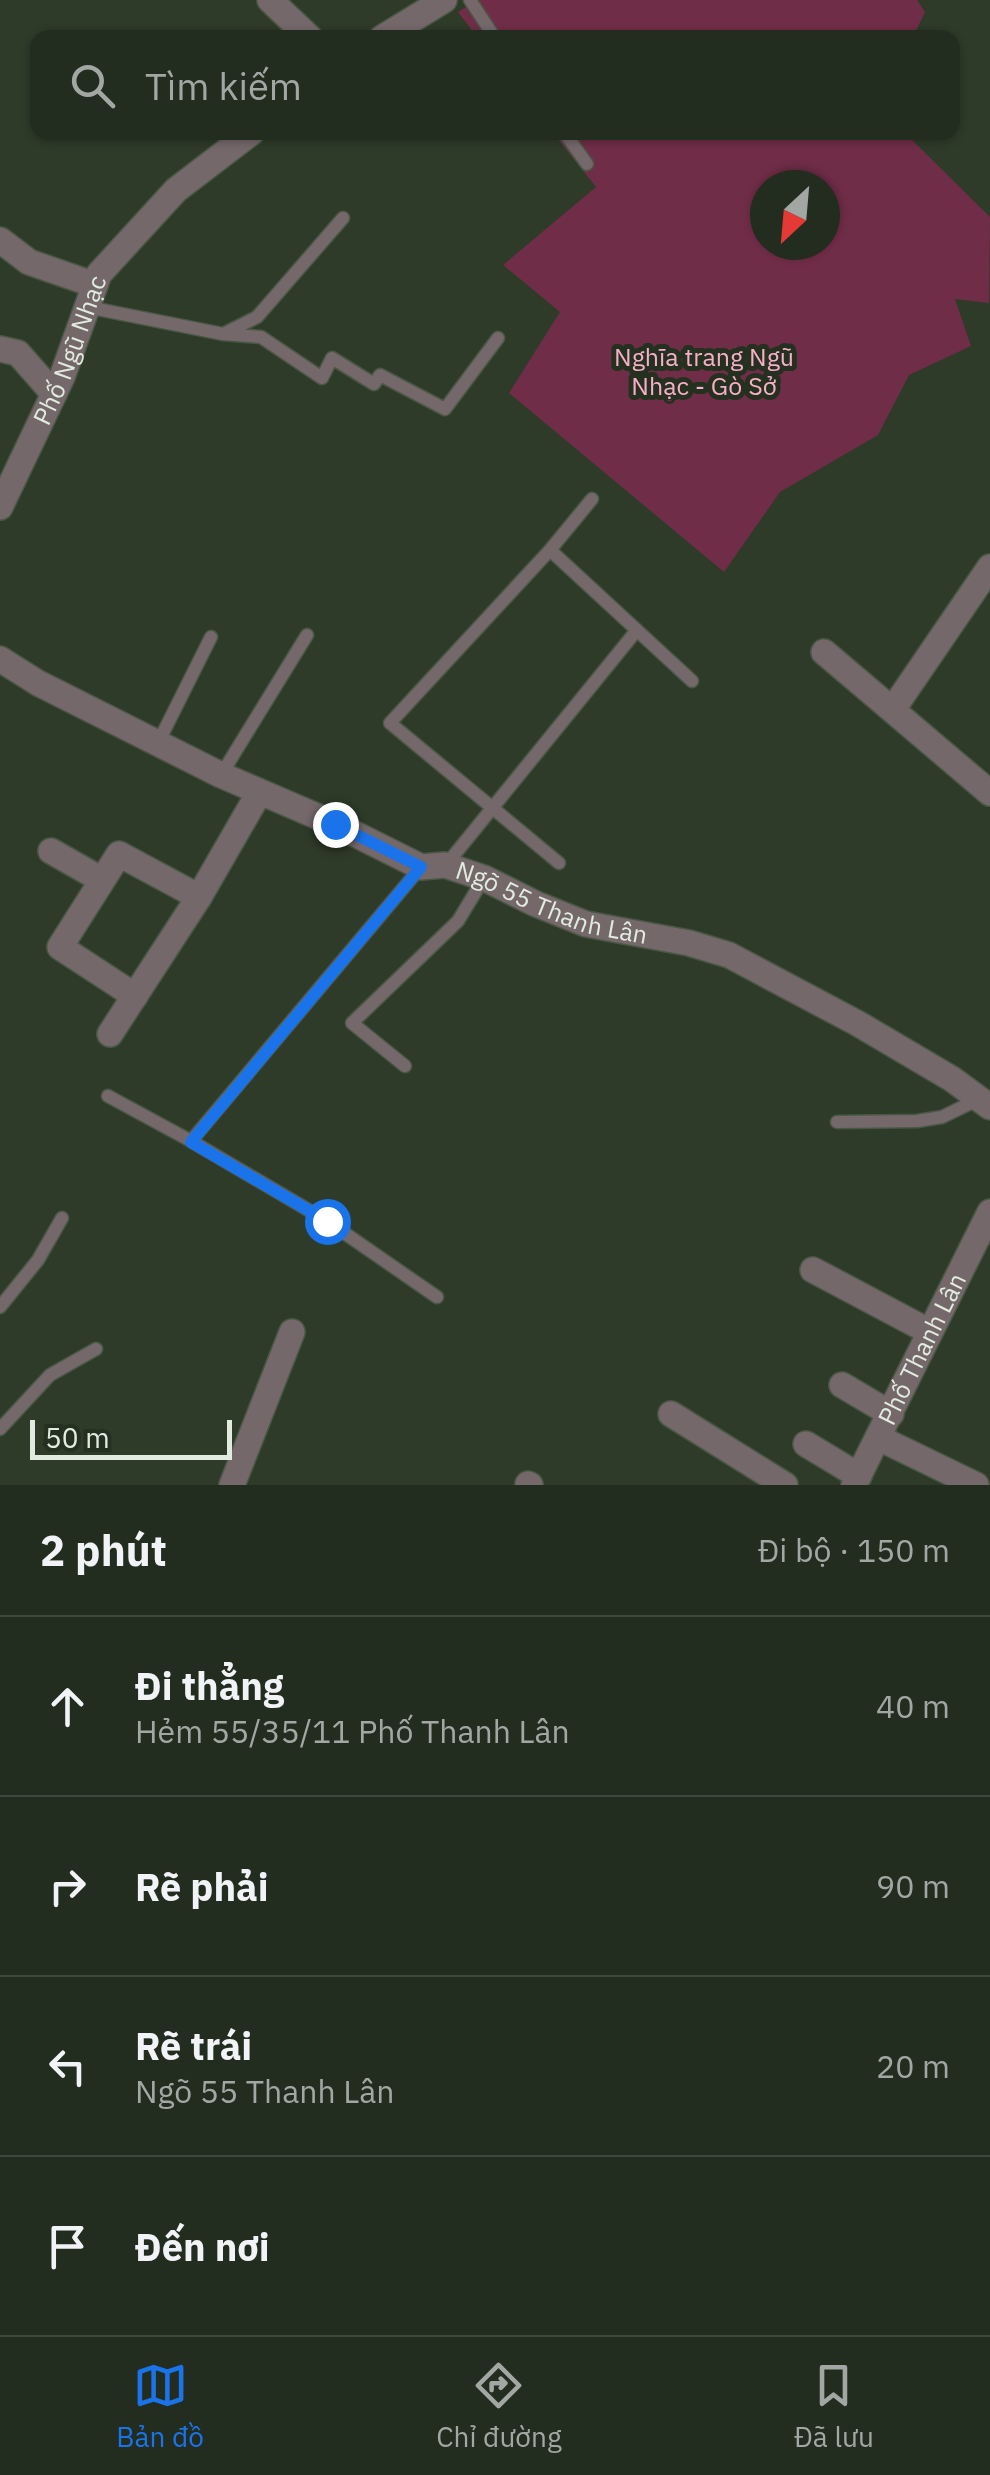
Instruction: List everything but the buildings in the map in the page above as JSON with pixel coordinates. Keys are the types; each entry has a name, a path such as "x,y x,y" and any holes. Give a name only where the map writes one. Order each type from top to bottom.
{"street":[{"path":"270,0 302,30"},
{"path":"395,30 444,0"},
{"name":"Phố Ngũ Nhạc","path":"0,507 54,394 99,274 176,190 242,140"},
{"path":"0,240 29,262 91,296"},
{"path":"0,349 18,352 54,394"},
{"path":"892,710 990,567"},
{"path":"824,652 990,794"},
{"name":"Ngõ 55 Thanh Lân","path":"0,659 38,683 221,775 433,866 484,878 586,924 689,943 729,955 857,1023 984,1103"},
{"path":"110,1034 199,897 260,793"},
{"path":"51,851 102,880"},
{"path":"135,996 60,947 102,880 120,854 199,897"},
{"name":"Phố Thanh Lân","path":"857,1480 990,1212"},
{"path":"813,1270 930,1332"},
{"path":"232,1485 292,1332"},
{"path":"842,1385 892,1414"},
{"path":"671,1414 785,1485"},
{"path":"880,1438 976,1485"},
{"path":"806,1444 857,1480"}],"lane":[{"path":"470,0 490,30"},
{"path":"570,140 587,164"},
{"path":"222,334 257,316 342,218"},
{"path":"91,296 222,334 261,337 322,378 332,358 374,384 380,375 445,409 498,338"},
{"path":"560,862 390,723 592,499"},
{"path":"550,550 692,681"},
{"path":"191,1142 433,866 492,810 637,630"},
{"path":"221,775 307,635"},
{"path":"158,744 211,637"},
{"path":"405,1066 352,1023 458,921 484,878"},
{"path":"108,1096 327,1221 437,1297"},
{"path":"837,1122 930,1119 984,1103"},
{"path":"0,1307 38,1260 62,1218"},
{"path":"0,1429 50,1376 96,1350"}],"green space":[{"path":"477,0 917,0 925,12 916,30 472,30 458,12"},
{"name":"Nghĩa trang Ngũ Nhạc - Gò Sở","path":"559,140 912,140 990,217 989,303 955,299 971,346 909,375 878,435 780,492 724,572 509,393 560,312 503,265 596,187"}],"route":[{"path":"327,1221 191,1142 421,867 335,824"}]}
